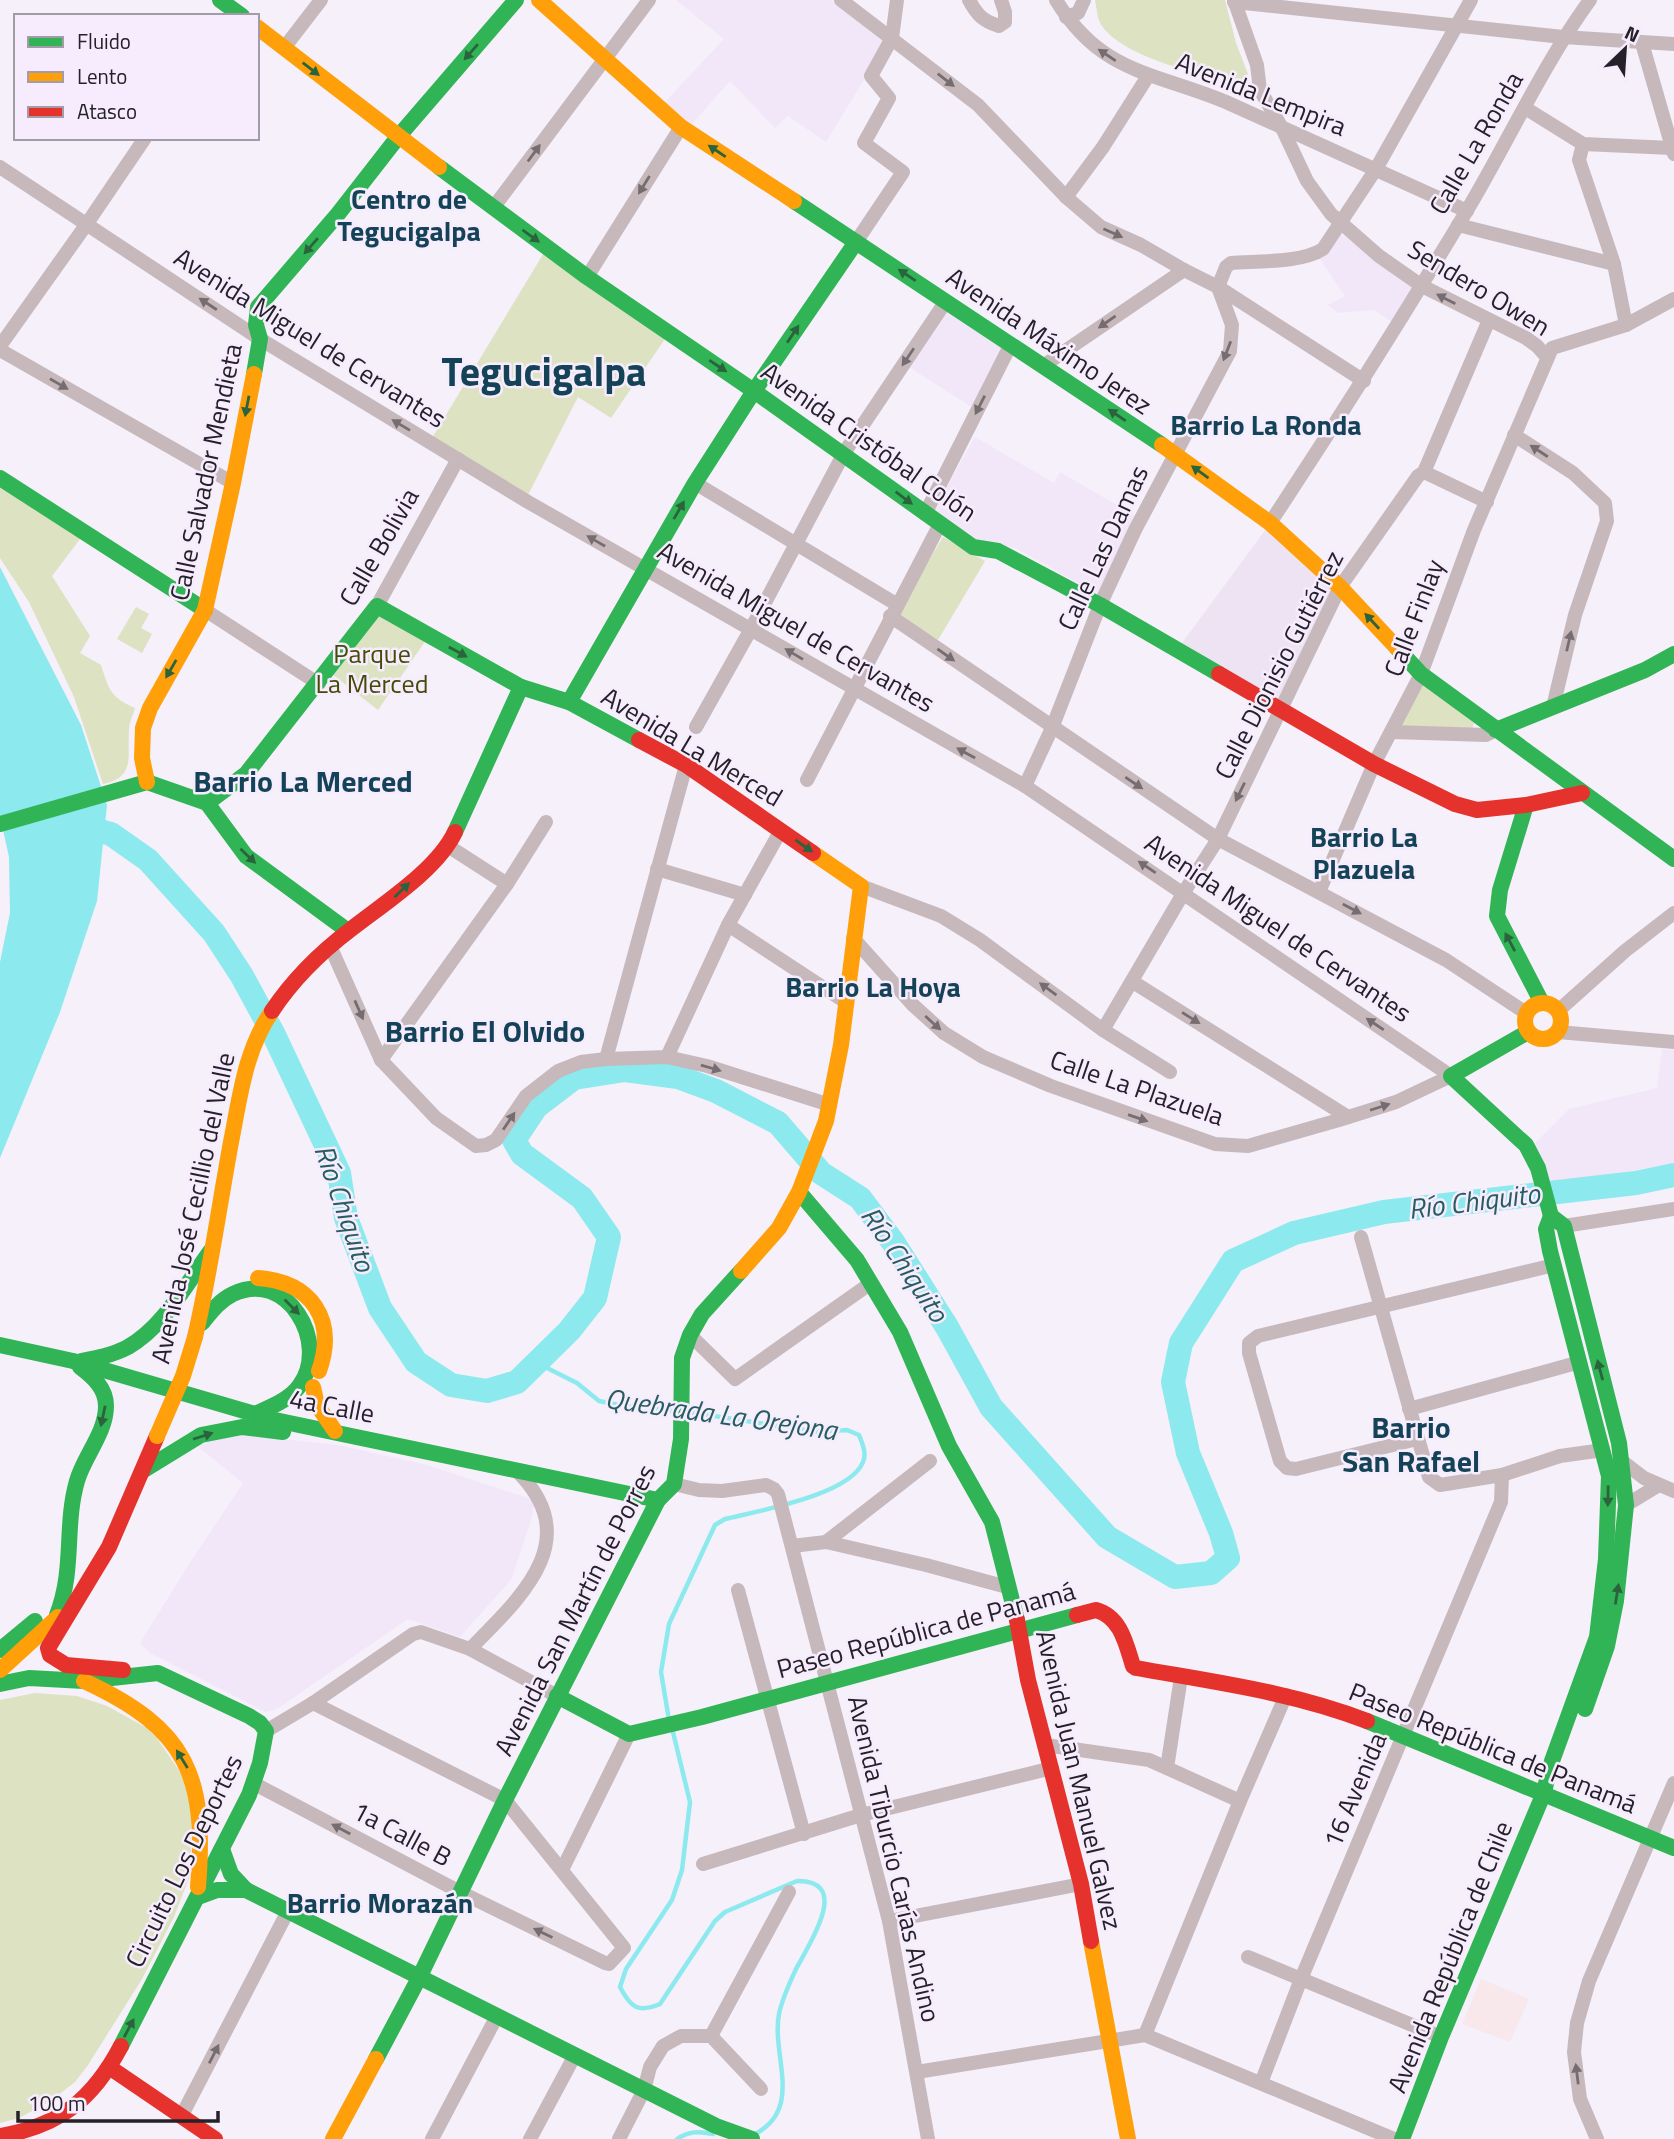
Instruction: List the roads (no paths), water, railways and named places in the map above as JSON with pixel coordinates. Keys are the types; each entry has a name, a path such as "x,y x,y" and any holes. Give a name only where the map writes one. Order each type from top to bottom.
{"street":[{"path":"284,48 321,0"},
{"name":"Calle Salvador Mendieta","path":"147,782 142,758 143,728 150,708 205,610 233,483 260,339 256,325 258,307 338,214 398,136 516,0"},
{"name":"Avenida Máximo Jerez","path":"540,0 681,127 1174,453 1270,523 1340,587 1421,674 1674,859"},
{"path":"493,208 649,0"},
{"path":"841,0 978,106 1066,197 1101,227 1219,287 1364,381"},
{"path":"569,702 695,483 754,391 903,172 864,143 889,98 871,76 892,38 897,0"},
{"path":"970,0 977,15 999,26 1005,22 1001,0"},
{"name":"Avenida Lempira","path":"1056,0 1066,17 1113,61 1148,76 1194,89 1467,211"},
{"path":"1066,17 1079,13 1084,0"},
{"path":"1219,287 1226,267 1231,263 1280,260 1315,254 1323,249 1376,169 1471,0"},
{"name":"Calle La Ronda","path":"1270,523 1364,381 1467,211 1563,37 1590,0"},
{"path":"1234,1 1563,37 1674,44"},
{"name":"Sendero Owen","path":"1234,1 1257,65 1260,90 1282,128 1307,181 1340,224 1422,286 1526,338 1547,357 1552,348 1560,344 1626,325 1674,299"},
{"name":"Avenida Cristóbal Colón","path":"259,29 587,277 844,453 974,547 998,551 1100,605 1374,764 1455,804 1477,810 1526,805 1582,793"},
{"path":"1525,108 1583,144 1673,151 1642,43"},
{"path":"1066,197 1104,147 1148,76"},
{"path":"587,277 681,127"},
{"path":"144,140 0,348 233,483"},
{"path":"1583,144 1579,160 1614,264 1626,325"},
{"name":"Avenida Miguel de Cervantes","path":"0,167 260,339 458,459 852,689 1025,786 1451,1076 1526,1146 1538,1168"},
{"path":"1458,225 1614,264"},
{"path":"1043,366 1184,270"},
{"name":"Calle Las Damas","path":"1025,786 1052,728 1100,605 1174,453 1230,351 1232,325 1219,287"},
{"path":"696,727 844,453 946,301"},
{"name":"Calle Dionisio Gutiérrez","path":"1103,1030 1218,839 1340,587 1423,472 1489,320"},
{"path":"925,514 1011,345"},
{"name":"Calle Finlay","path":"1319,892 1374,764 1421,674 1453,583 1547,357"},
{"path":"1514,435 1573,473 1605,503 1607,521 1575,615 1553,707"},
{"name":"Calle Bolivia","path":"207,803 246,774 319,684 377,606 458,459"},
{"path":"1423,472 1487,502"},
{"path":"0,478 319,684"},
{"path":"695,483 796,544 893,610 1052,728 1218,839 1446,960 1526,1013"},
{"path":"807,780 940,524"},
{"name":"Avenida La Merced","path":"377,606 521,687 569,702 686,765 861,886 941,916 980,940 1103,1030 1170,1072"},
{"path":"1392,732 1486,735 1645,670 1674,654"},
{"name":"Avenida José Cecillio del Valle","path":"150,1673 66,1665 51,1659 47,1654 50,1643 109,1547 183,1376 206,1291 247,1060 265,1021 286,990 348,931 391,901 447,846 521,687"},
{"path":"606,1059 686,765"},
{"path":"0,824 147,782 207,803 246,856 348,931"},
{"path":"1526,805 1500,890 1497,916 1542,1003"},
{"path":"381,1060 507,884 546,822"},
{"path":"667,1057 728,925 781,830"},
{"path":"447,846 507,884"},
{"path":"657,869 745,895"},
{"path":"853,938 861,886"},
{"path":"1558,1012 1625,951 1674,913"},
{"path":"728,925 847,1003"},
{"name":"Avenida San Martín de Porres","path":"333,2139 419,1978 505,1800 658,1500 674,1484 681,1439 682,1358 690,1335 702,1314 769,1241 800,1190 830,1105 847,1003 853,938"},
{"name":"Calle La Plazuela","path":"853,938 913,1005 944,1033 983,1058 1201,1140 1248,1146 1396,1102 1451,1076 1528,1032"},
{"path":"331,948 381,1060 436,1118 476,1146 496,1140 526,1096 558,1072 581,1062 606,1059 667,1057 707,1066 830,1105"},
{"path":"1133,982 1348,1117"},
{"path":"1558,1032 1561,1021 1553,1006 1542,1003 1532,1006 1526,1013 1528,1032 1543,1039 1558,1032 1674,1042"},
{"name":"Avenida República de Chile","path":"1402,2139 1441,2037 1544,1795 1561,1767 1597,1678 1607,1646 1621,1565 1626,1505 1619,1443 1555,1218 1538,1168"},
{"name":"Avenida Juan Manuel Galvez","path":"800,1190 857,1260 900,1332 949,1446 992,1522 1020,1631 1028,1681 1081,1884 1128,2139"},
{"path":"1555,1218 1674,1209"},
{"name":"Avenida República de Chile","path":"1544,1795 1552,1761 1597,1637 1608,1532 1609,1476 1546,1229 1555,1218"},
{"path":"1361,1237 1429,1477 1440,1485 1502,1475 1560,1456 1603,1450"},
{"path":"74,1362 104,1358 137,1343 152,1331 213,1249"},
{"path":"1417,1439 1296,1469 1287,1468 1280,1461 1249,1353 1249,1343 1258,1336 1554,1265"},
{"path":"206,1291 248,1278 264,1278 285,1282 301,1292 314,1305 326,1329 326,1344 313,1393 321,1413 335,1431"},
{"path":"690,1335 735,1379 871,1283"},
{"path":"196,1333 217,1305 236,1292 250,1289 278,1294 298,1310 307,1326 311,1348 308,1370 301,1384 289,1397 255,1414"},
{"name":"4a Calle","path":"0,1345 74,1362 275,1420 658,1500"},
{"path":"56,1619 67,1582 71,1509 75,1490 82,1466 105,1418 106,1406 104,1391 99,1383 93,1375 74,1362"},
{"path":"1409,1409 1580,1362"},
{"path":"275,1420 306,1396 313,1387"},
{"path":"144,1470 201,1436 242,1427 323,1436 416,1456 484,1462"},
{"path":"826,1542 930,1461"},
{"path":"1622,1461 1643,1478 1674,1491"},
{"path":"470,1649 530,1584 543,1559 547,1534 542,1506 532,1485 516,1469"},
{"name":"16 Avenida","path":"1261,2083 1301,1979 1501,1502 1502,1475"},
{"name":"Avenida Tiburcio Carías Andino","path":"674,1484 699,1490 722,1491 766,1485 774,1489 779,1501 889,1922 928,2139"},
{"path":"1626,1505 1659,1485"},
{"path":"792,1546 826,1542 1007,1587"},
{"path":"0,1650 46,1611 67,1582"},
{"path":"738,1590 804,1834"},
{"name":"Avenida José Cecillio del Valle","path":"0,1670 74,1602"},
{"name":"Paseo República de Panamá","path":"635,1733 1096,1610 1110,1614 1133,1666 1142,1671 1286,1695 1325,1705 1674,1848"},
{"path":"266,1731 313,1703 413,1634 428,1633 470,1649 635,1733 562,1870 505,1800 313,1703"},
{"name":"Circuito Los Deportes","path":"0,1684 29,1678 83,1681 150,1673 167,1676 249,1716 266,1731 253,1783 198,1897 109,2067 94,2088 74,2108 39,2134 0,2136"},
{"path":"1167,1768 1181,1677"},
{"path":"83,1681 133,1706 153,1722 171,1742 191,1774 200,1830 198,1897 217,1889 246,1890"},
{"path":"1145,2035 1286,1695"},
{"path":"1045,1745 1149,1760 1240,1801"},
{"path":"703,1864 860,1815 1052,1769"},
{"name":"1a Calle B","path":"253,1783 460,1892 609,1964 624,1948 623,1944 562,1870"},
{"path":"1597,2139 1580,2099 1574,2052 1577,2023 1589,1981 1674,1783"},
{"path":"222,1849 231,1874 246,1890 716,2126 752,2139"},
{"path":"889,1922 1081,1884"},
{"path":"710,2036 789,1892"},
{"path":"182,2115 288,1911"},
{"path":"1248,1956 1441,2037"},
{"path":"432,2139 497,2016"},
{"path":"917,2071 1145,2035 1394,2139"},
{"path":"619,2139 645,2090 650,2067 663,2046 681,2036 710,2036 761,2088"},
{"path":"530,2139 575,2055"},
{"path":"109,2067 215,2139"}],"water":[{"path":"0,567 81,725 107,805 97,901 60,1012 0,1158 0,962 10,913 9,857 0,816"}],"waterway":[{"name":"Río Chiquito","path":"74,824 111,834 148,860 214,933 242,976 274,1035 339,1173 346,1218 380,1308 416,1362 451,1385 487,1391 517,1382 569,1331 595,1298 609,1237 582,1198 522,1154 514,1140 536,1107 574,1078 625,1070 678,1077 716,1091 778,1123 821,1173 860,1198 893,1242 947,1327 991,1407 1107,1537 1175,1577 1211,1573 1228,1558 1221,1533 1188,1453 1173,1382 1181,1343 1233,1261 1294,1233 1384,1212 1636,1183 1674,1175"},
{"name":"Quebrada La Orejona","path":"535,1362 577,1383 599,1401 676,1411"},
{"name":"Quebrada La Orejona","path":"669,1720 661,1672 669,1624 715,1525 725,1519 802,1500 841,1484 855,1474 864,1455 859,1435 847,1430 817,1432 688,1412"},
{"name":"Quebrada La Orejona","path":"672,1728 690,1802 682,1870 672,1900 626,1969 620,1987 628,2000 641,2008 660,2004 715,1921 725,1912 797,1881 814,1884 822,1891 822,1916 791,1979 779,2014 782,2097 778,2111 769,2124 753,2135"},
{"name":"Quebrada La Orejona","path":"677,2139 694,2132 713,2134"}],"district":[{"name":"Centro de Tegucigalpa","path":"409,215"},
{"name":"Tegucigalpa","path":"544,372"},
{"name":"Barrio La Ronda","path":"1266,425"},
{"name":"Barrio La Merced","path":"303,782"},
{"name":"Barrio La Plazuela","path":"1364,853"},
{"name":"Barrio La Hoya","path":"873,987"},
{"name":"Barrio El Olvido","path":"485,1032"},
{"name":"Barrio San Rafael","path":"1411,1445"},
{"name":"Barrio Morazán","path":"380,1903"}],"park label":[{"name":"Parque La Merced","path":"372,669"}]}
